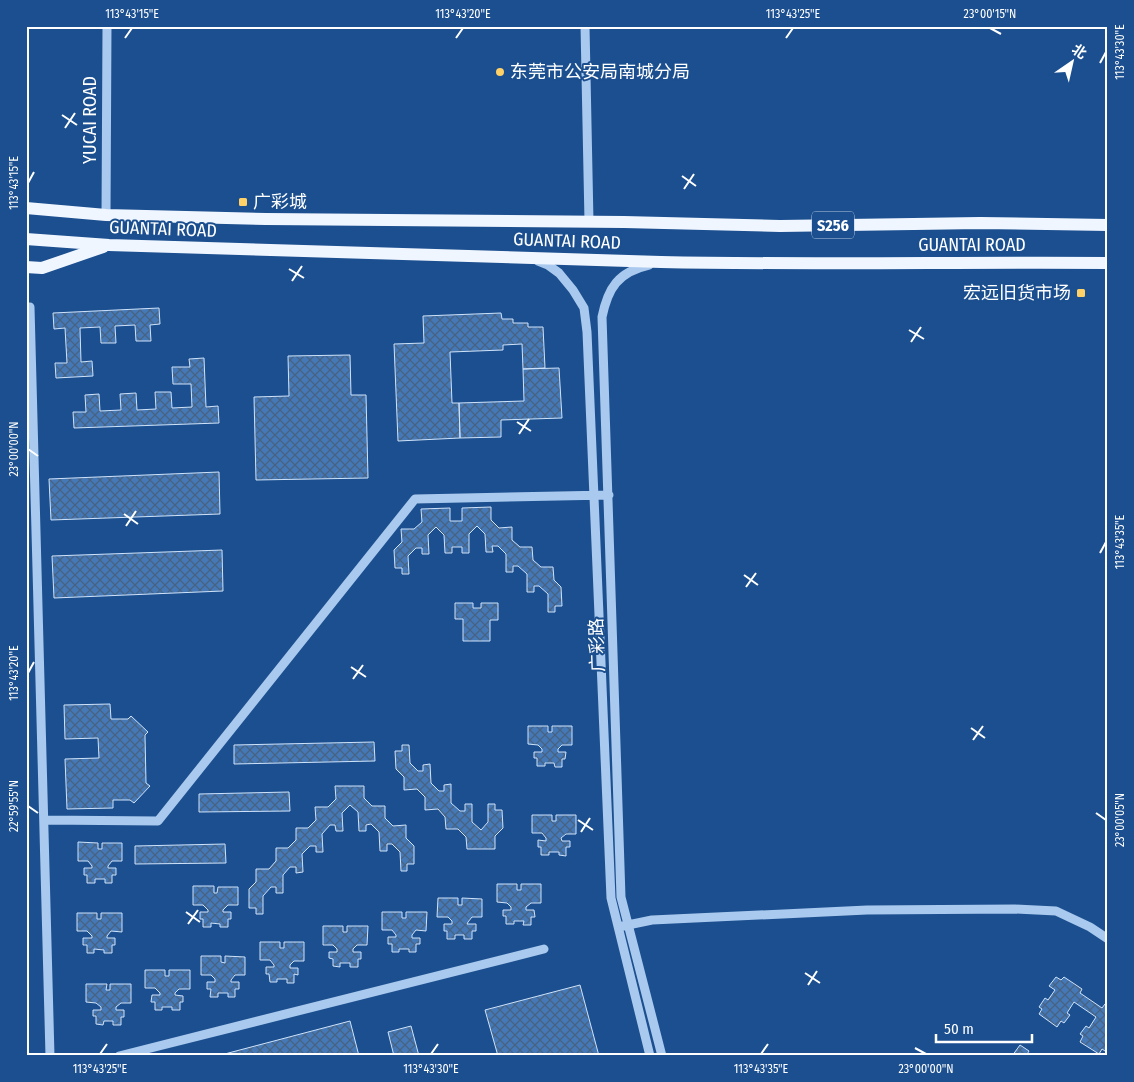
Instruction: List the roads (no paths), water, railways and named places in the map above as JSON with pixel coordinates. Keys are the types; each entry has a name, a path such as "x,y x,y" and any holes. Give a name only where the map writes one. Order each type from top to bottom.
{"main road":[{"name":"GUANTAI ROAD","path":"26,208 106,215 266,219 780,226 980,223 1108,225"},
{"name":"GUANTAI ROAD","path":"26,239 109,246 661,262 1108,263"},
{"path":"26,267 42,268 109,246"}],"street":[{"name":"YUCAI ROAD","path":"106,215 107,26"},
{"path":"585,26 589,222"},
{"name":"广彩路","path":"531,258 548,265 560,273 584,308 587,332 611,898 650,1056"},
{"name":"广彩路","path":"661,262 639,267 623,275 613,287 605,303 602,317 622,897 662,1056"},
{"path":"26,307 30,308 50,1056"},
{"path":"44,820 158,821 415,499 609,495"},
{"path":"618,928 628,924 652,920 858,910 1015,909 1056,911 1090,927 1108,939"},
{"path":"119,1056 544,949"}],"place":[{"name":"东莞市公安局南城分局","path":"500,72"},
{"name":"广彩城","path":"243,202"},
{"name":"宏远旧货市场","path":"1081,293"}]}
